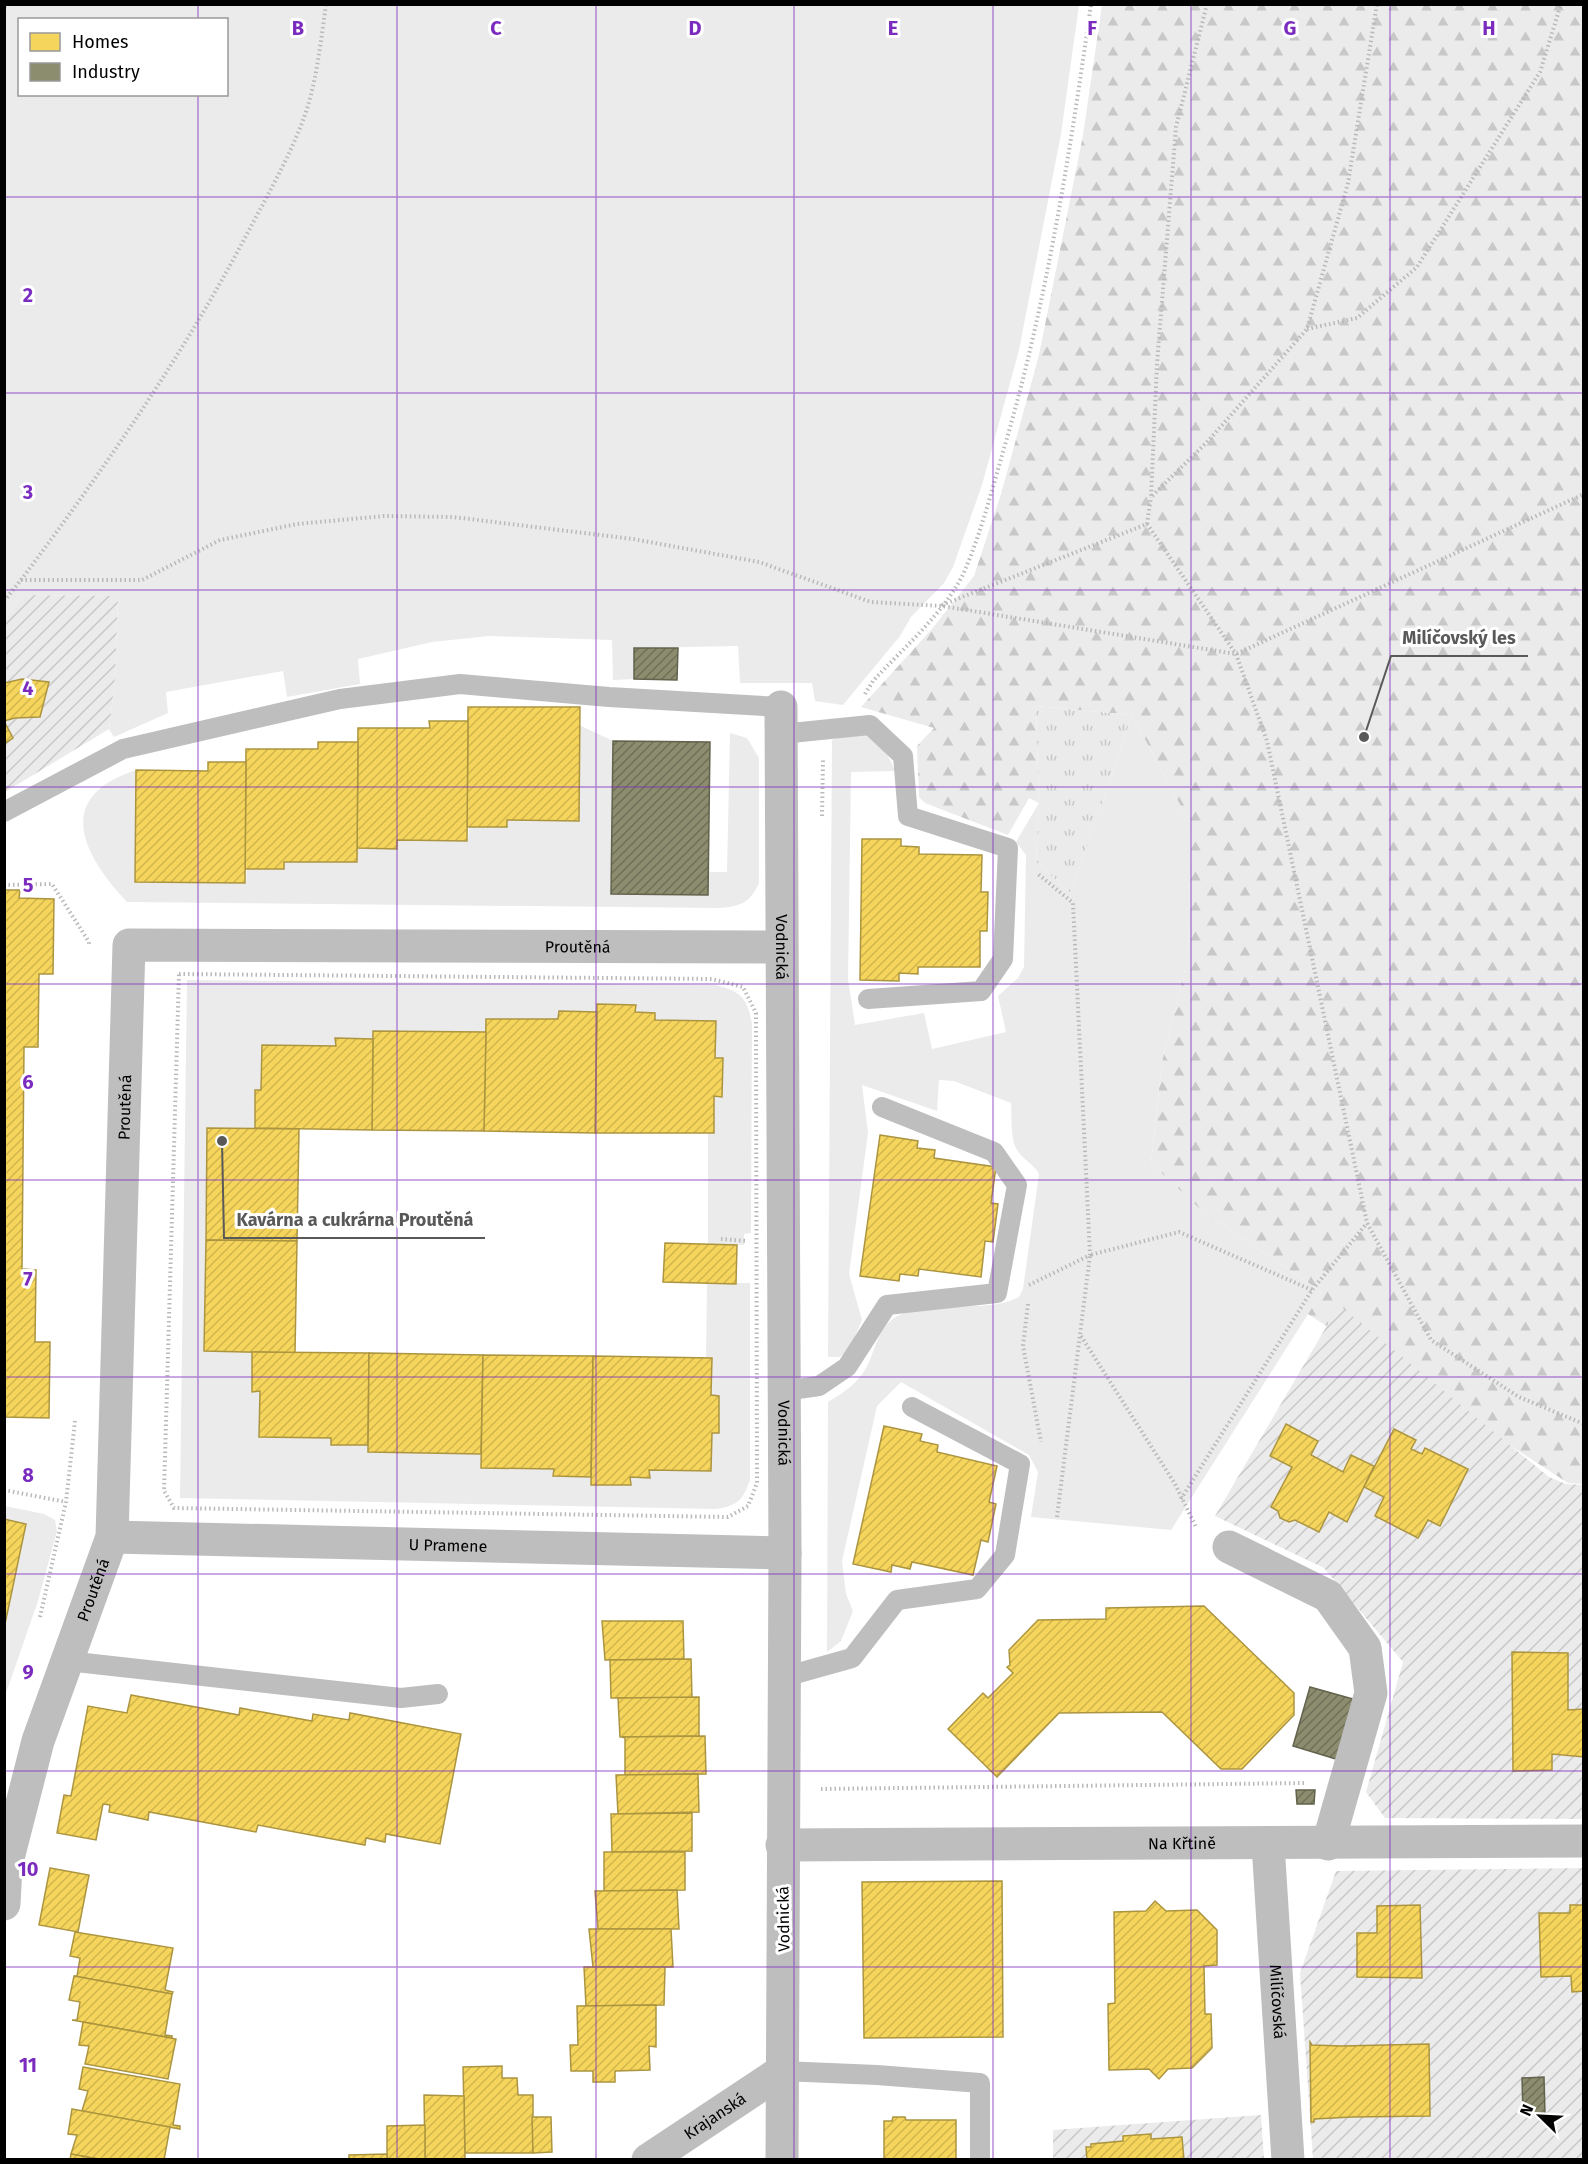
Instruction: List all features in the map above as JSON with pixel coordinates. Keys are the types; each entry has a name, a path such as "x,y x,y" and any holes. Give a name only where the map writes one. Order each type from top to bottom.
{"street":[{"name":"Vodnická","path":"781,720 785,1553 782,2160"},
{"name":"Proutěná","path":"4,1904 12,1816 112,1537 129,945 781,946"},
{"name":"U Pramene","path":"112,1537 785,1553"},
{"path":"1229,1547 1328,1596 1365,1648 1371,1693 1328,1844"},
{"name":"Na Křtině","path":"782,1845 1584,1841"},
{"name":"Milíčovská","path":"1268,1844 1288,2160"},
{"name":"Krajanská","path":"648,2160 782,2071"}],"lane":[{"path":"4,812 123,749 351,698 460,684 609,697 844,727 870,725 903,756 908,816 1008,848 1003,959 981,991 868,999"},
{"path":"784,1390 819,1386 847,1367 887,1305 997,1293 1017,1185 994,1152 882,1107"},
{"path":"784,1677 852,1658 897,1600 977,1589 1005,1555 1020,1464 912,1407"},
{"path":"67,1661 401,1698 438,1694"},
{"path":"782,2071 980,2083 980,2160"}],"path":[{"path":"4,12 5,4"},
{"path":"4,601 126,437 246,237 290,153 306,109 319,53 326,4"},
{"path":"844,727 873,681 942,606 964,571 992,488 1029,352 1073,135 1091,4"},
{"path":"1207,4 1176,127 1156,364 1151,497 1147,524 1236,654 1267,741 1367,1223 1431,1340 1519,1397 1584,1424"},
{"path":"1151,497 1208,441 1307,329 1348,183 1377,4"},
{"path":"1307,329 1357,318 1417,267 1540,72 1561,4"},
{"path":"21,580 142,580 220,540 286,526 384,516 453,518 633,539 759,562 871,602 942,606 1236,654 1584,494"},
{"path":"942,606 1147,524"},
{"path":"1008,848 1074,903 1090,1255 1057,1517"},
{"path":"4,885 52,884 89,942 88,954"},
{"path":"179,974 712,979 743,987 756,1013 756,1241 757,1484 748,1506 728,1517 174,1508 164,1491 179,974"},
{"path":"1080,1334 1175,1484 1181,1499 1312,1290 1367,1223"},
{"path":"997,1293 1029,1285 1090,1255 1179,1232 1312,1290"},
{"path":"721,1239 756,1241"},
{"path":"1020,1464 1042,1460 1023,1346 1029,1285"},
{"path":"38,1623 66,1502 75,1417"},
{"path":"4,1490 66,1502"},
{"path":"899,1788 1346,1782"}],"green space":[{"path":"5,5 1079,5 1061,134 1019,350 982,485 953,567 944,583 911,617 900,636 843,705 815,701 812,683 740,683 738,646 634,648 634,679 613,680 612,640 489,636 432,642 358,659 360,684 287,697 283,671 166,692 168,713 114,737 109,729 115,679 118,596 23,595 5,619"},
{"path":"1102,5 1583,5 1583,1484 1568,1483 1308,1314 1322,1292 1200,1209 1151,1163 1162,1062 1188,957 1191,825 1132,715 1036,706 1039,803 1029,798 1008,835 925,803 919,797 917,746 934,728 861,707 932,629 974,576 1001,494 1039,355 1083,135"},
{"path":"23,595 118,596 115,679 109,729 5,792 5,619"},
{"path":"1036,706 1132,715 1071,893 1036,862 1039,803"},
{"path":"1132,715 1191,825 1188,957 1162,1062 1151,1163 1200,1209 1322,1292 1171,1530 1031,1517 1038,1472 1029,1455 901,1382 877,1406 842,1561 846,1594 853,1611 841,1641 827,1652 828,1402 858,1379 866,1368 881,1333 896,1317 924,1308 989,1305 1019,1297 1023,1289 1039,1174 1019,1153 1015,1145 1012,1134 1011,1103 954,1081 939,1080 937,1111 862,1085 868,1133 849,1274 862,1320 850,1348 840,1357 828,1357 832,740 855,734 872,738 884,750 895,771 851,772 848,979 855,1025 924,1013 932,1049 1006,1032 998,996 1018,978 1024,967 1026,855 1016,842 1039,803 1036,862 1071,893"},
{"path":"579,725 613,741 611,894 708,895 709,872 727,872 730,733 747,738 759,758 759,883 748,899 734,906 720,908 127,902 111,884 88,846 84,828 85,811 93,795 110,781 136,770 135,882 246,883 247,869 283,869 284,862 356,862 357,848 395,848 397,840 468,841 469,827 505,827 505,820"},
{"path":"187,980 716,985 742,997 748,1008 752,1024 751,1233 744,1234 744,1245 708,1244 708,1134 714,1133 714,1096 722,1096 722,1058 715,1058 715,1021 655,1020 655,1013 635,1012 635,1005 597,1004 597,1012 559,1011 558,1019 486,1019 486,1032 373,1032 373,1039 336,1038 336,1046 262,1045 261,1090 255,1091 255,1128 207,1128 204,1351 252,1352 253,1392 260,1391 259,1436 331,1438 331,1445 368,1445 369,1452 481,1454 482,1468 554,1469 555,1476 591,1477 591,1485 630,1484 630,1477 648,1478 649,1470 711,1471 712,1433 719,1433 719,1396 711,1395 712,1358 706,1357 707,1283 750,1283 750,1480 742,1497 734,1504 716,1509 180,1498"},
{"path":"1339,1305 1549,1477 1566,1484 1583,1485 1583,1819 1385,1818 1366,1792 1403,1662 1324,1568 1215,1516"},
{"path":"5,1506 44,1514 55,1520 57,1531 38,1601 5,1696 5,1629 26,1524 5,1519"},
{"path":"1583,1868 1583,2159 1313,2159 1300,1973 1336,1871"},
{"path":"1261,2115 1264,2159 1053,2160 1053,2130"}],"building: Homes":[{"path":"22,679 49,682 40,717 4,721 4,683"},
{"path":"468,707 580,707 579,821 507,820 507,827 467,827"},
{"path":"4,721 13,738 4,744"},
{"path":"429,721 468,721 467,841 397,840 397,849 357,848 358,728 430,728"},
{"path":"318,742 358,742 357,862 284,862 284,869 245,869 246,749 318,749"},
{"path":"208,762 246,762 245,883 135,882 136,770 208,771"},
{"path":"862,839 901,839 901,846 919,847 919,854 982,855 981,892 988,892 987,931 980,931 980,967 918,967 918,974 899,973 899,981 860,980"},
{"path":"4,890 20,890 19,898 54,899 53,974 39,974 38,1047 24,1047 22,1269 36,1270 35,1342 50,1342 49,1418 4,1417"},
{"path":"597,1004 636,1005 635,1012 655,1013 655,1020 716,1021 715,1058 723,1058 722,1097 714,1096 714,1133 595,1133"},
{"path":"559,1011 597,1012 595,1133 484,1131 486,1019 558,1019"},
{"path":"373,1031 486,1032 484,1131 372,1130"},
{"path":"335,1038 373,1039 372,1130 255,1128 255,1090 261,1090 262,1045 336,1046"},
{"path":"207,1128 299,1129 297,1241 206,1240"},
{"path":"880,1135 918,1141 917,1148 935,1150 934,1158 996,1167 991,1203 998,1204 993,1242 985,1241 981,1277 919,1269 918,1276 900,1274 899,1281 860,1276"},
{"path":"206,1240 297,1241 295,1353 204,1351"},
{"path":"665,1243 737,1245 736,1284 663,1282"},
{"path":"252,1352 369,1353 368,1445 331,1445 331,1438 259,1437 260,1391 252,1392"},
{"path":"369,1353 483,1355 481,1454 368,1452"},
{"path":"483,1355 593,1356 591,1477 553,1476 554,1469 481,1468"},
{"path":"593,1356 712,1358 711,1395 719,1396 719,1433 712,1433 711,1471 649,1470 650,1478 630,1477 631,1485 591,1485"},
{"path":"1286,1424 1318,1441 1311,1455 1343,1472 1351,1455 1374,1466 1347,1522 1329,1512 1319,1532 1295,1520 1289,1522 1280,1518 1278,1511 1271,1507 1292,1467 1270,1456"},
{"path":"884,1426 922,1434 920,1441 938,1445 937,1452 997,1466 989,1502 996,1504 988,1542 981,1540 973,1575 912,1562 910,1569 892,1565 891,1572 853,1564"},
{"path":"1394,1429 1416,1440 1411,1449 1422,1454 1425,1448 1468,1469 1440,1526 1428,1520 1418,1538 1375,1516 1384,1497 1364,1487"},
{"path":"4,1519 26,1524 4,1629"},
{"path":"1204,1606 1294,1693 1294,1715 1242,1769 1221,1769 1162,1712 1059,1713 997,1777 948,1729 983,1693 988,1698 1013,1673 1007,1667 1010,1665 1009,1650 1038,1620 1106,1619 1106,1608"},
{"path":"602,1621 683,1621 684,1659 605,1660"},
{"path":"1512,1652 1568,1653 1568,1710 1584,1709 1584,1757 1552,1754 1552,1770 1513,1771"},
{"path":"691,1659 692,1698 611,1698 610,1660"},
{"path":"131,1695 239,1715 240,1708 312,1721 313,1714 349,1720 350,1713 461,1734 440,1844 386,1834 385,1842 366,1838 365,1845 258,1825 256,1832 149,1812 148,1820 109,1812 110,1805 103,1804 96,1840 57,1833 64,1795 71,1796 88,1706 127,1713"},
{"path":"699,1697 699,1736 620,1737 618,1698"},
{"path":"705,1736 706,1774 625,1775 625,1738 622,1737"},
{"path":"698,1774 699,1812 618,1814 616,1775"},
{"path":"692,1813 692,1851 612,1852 611,1814"},
{"path":"604,1852 685,1852 685,1890 604,1891"},
{"path":"50,1868 89,1875 78,1932 39,1925"},
{"path":"1002,1881 1003,2037 864,2038 862,1882"},
{"path":"677,1890 679,1929 598,1929 595,1891"},
{"path":"1155,1901 1166,1911 1197,1910 1217,1930 1217,1965 1204,1966 1205,2014 1211,2014 1212,2048 1192,2068 1168,2069 1159,2079 1149,2069 1109,2070 1108,2004 1115,2003 1114,1912 1146,1911"},
{"path":"1420,1905 1422,1978 1357,1977 1357,1933 1377,1933 1377,1906"},
{"path":"1570,1905 1584,1905 1584,1991 1572,1992 1571,1976 1541,1977 1539,1913 1570,1913"},
{"path":"589,1929 671,1929 673,1967 593,1967"},
{"path":"75,1932 173,1948 165,1990 173,1992 172,1994 74,1976 77,1976 80,1958 70,1956"},
{"path":"584,1967 665,1967 664,2005 586,2006"},
{"path":"74,1976 172,1994 165,2035 172,2036 172,2038 72,2020 77,2020 80,2002 69,2000"},
{"path":"656,2005 656,2047 649,2046 650,2070 615,2071 615,2082 593,2082 593,2071 571,2071 570,2045 578,2045 577,2006"},
{"path":"83,2022 176,2039 168,2079 85,2064 89,2046 79,2045"},
{"path":"1310,2042 1312,2045 1342,2046 1429,2044 1430,2116 1352,2117 1314,2119 1314,2122 1311,2122"},
{"path":"502,2066 502,2078 517,2078 518,2095 533,2095 533,2153 465,2153 463,2067"},
{"path":"83,2067 180,2084 173,2125 180,2126 180,2129 82,2111 88,2091 79,2089"},
{"path":"424,2095 464,2096 465,2160 425,2160"},
{"path":"72,2109 170,2127 164,2160 103,2160 71,2154 77,2135 68,2134"},
{"path":"532,2117 551,2117 552,2152 533,2153"},
{"path":"893,2117 905,2117 906,2120 956,2120 956,2160 884,2160 884,2121 892,2121"},
{"path":"425,2125 425,2160 387,2160 387,2126"},
{"path":"1151,2134 1151,2139 1182,2137 1184,2160 1087,2160 1086,2147 1091,2147 1091,2144 1123,2141 1123,2136"},
{"path":"71,2154 103,2160 70,2160"},
{"path":"387,2154 387,2160 349,2160 349,2155"}],"building: Industry":[{"path":"634,648 678,648 677,680 634,679"},
{"path":"613,741 710,742 708,895 611,894"},
{"path":"1310,1687 1353,1699 1336,1759 1293,1746"},
{"path":"1296,1790 1315,1790 1314,1804 1297,1804"},
{"path":"1544,2077 1545,2114 1523,2114 1522,2078"}],"place":[{"name":"Milíčovský les","path":"1364,737"},
{"name":"Kavárna a cukrárna Proutěná","path":"222,1141"}]}
